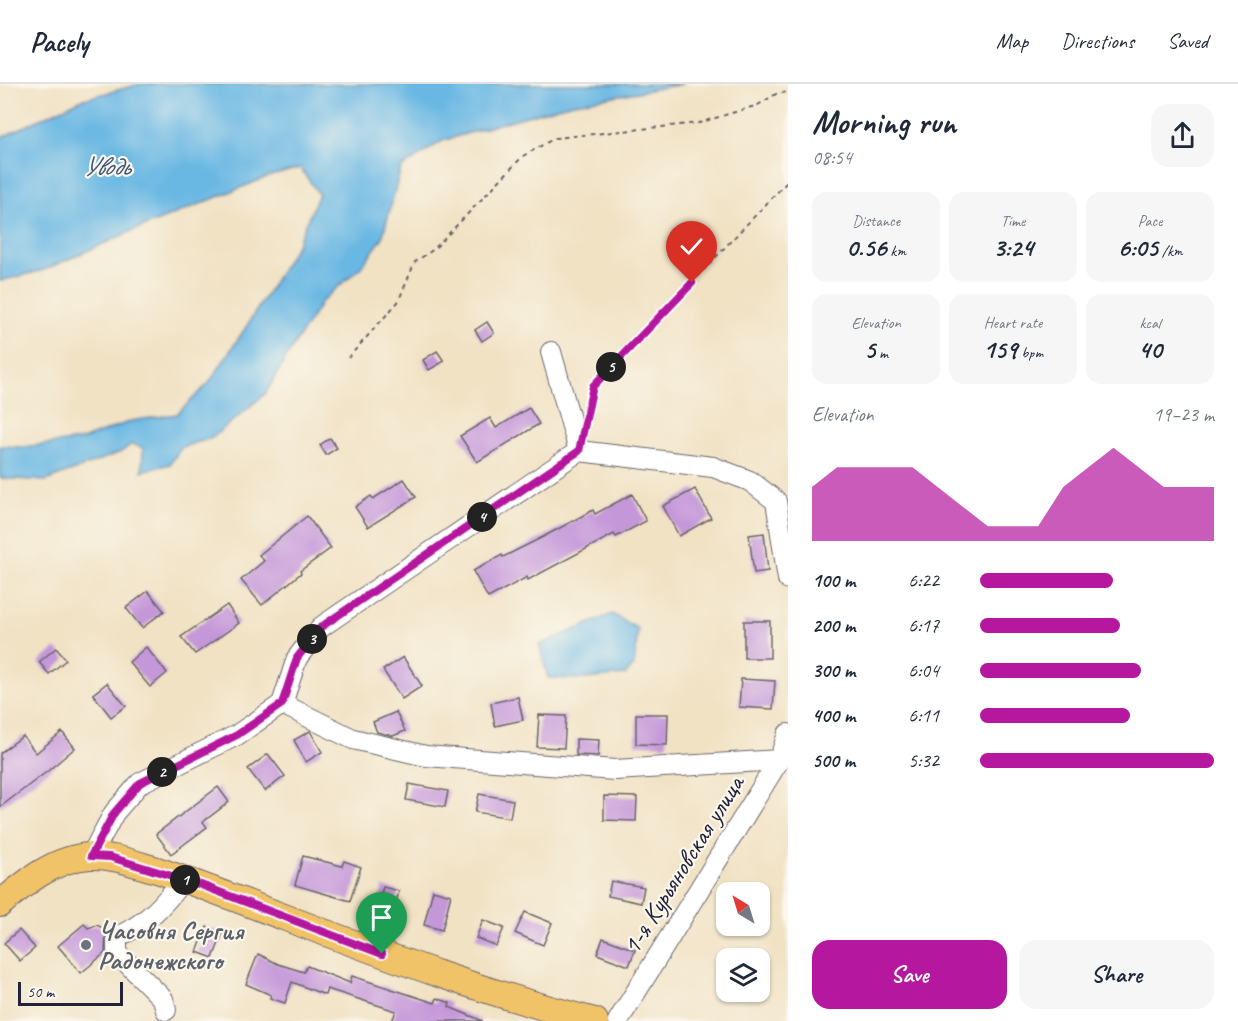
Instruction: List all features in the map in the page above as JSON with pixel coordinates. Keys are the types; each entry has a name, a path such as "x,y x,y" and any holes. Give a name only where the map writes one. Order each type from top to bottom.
{"main road":[{"path":"0,904 54,865 91,856 110,857 183,879 382,954 545,1009 595,1021"}],"street":[{"path":"551,352 579,451"},
{"path":"91,856 114,813 140,783 237,735 282,704 297,658 321,627 579,451 670,460 713,467 750,481 776,501 788,579"},
{"path":"282,704 353,739 426,756 615,770 779,760"},
{"name":"1-я Курьяновская улица","path":"618,1021 779,760 788,734"},
{"path":"166,1010 163,999 117,953 117,937 152,917 165,904 183,879"}],"path":[{"path":"348,357 398,302 415,262 434,249 523,156 555,138 699,123 758,105 776,94 788,92"},
{"path":"586,418 593,386 788,181"}],"water":[{"name":"Уводь","path":"140,84 683,84 569,104 502,123 442,141 401,168 382,239 361,267 322,301 266,393 212,438 182,447 170,464 142,471 143,448 132,444 121,452 46,481 0,478 0,446 23,447 82,440 131,421 177,414 209,383 248,324 296,246 319,194 300,168 270,176 130,232 44,270 0,281 0,138 80,100"},
{"path":"612,614 638,629 634,666 625,675 586,679 548,678 539,645"}],"building":[{"path":"487,322 494,333 482,341 475,330"},
{"path":"437,351 444,361 429,370 423,360"},
{"path":"529,408 539,424 477,462 460,436 490,418 496,428"},
{"path":"330,438 337,448 326,455 320,445"},
{"path":"404,479 416,497 368,527 355,507 371,496 373,499"},
{"path":"695,489 711,518 679,536 663,506"},
{"path":"632,494 646,521 616,537 614,534 528,580 527,577 488,598 473,571 593,510 595,514"},
{"path":"307,516 331,548 300,571 301,573 262,605 241,580 264,561 259,555"},
{"path":"764,533 768,571 754,573 749,535"},
{"path":"148,591 164,611 142,628 126,608"},
{"path":"227,605 239,623 195,654 181,637"},
{"path":"744,621 770,621 770,658 744,658"},
{"path":"146,647 167,673 150,687 129,662"},
{"path":"56,648 66,660 49,674 39,662"},
{"path":"403,657 422,686 402,699 383,670"},
{"path":"741,679 775,681 773,709 739,707"},
{"path":"107,683 126,706 111,717 93,694"},
{"path":"518,697 523,720 495,726 491,703"},
{"path":"396,712 405,731 393,736 377,732 373,722"},
{"path":"636,714 668,714 667,745 636,744"},
{"path":"539,715 566,716 564,748 537,747"},
{"path":"310,731 322,752 306,762 294,740"},
{"path":"62,732 75,748 0,807 0,753 23,736 36,753"},
{"path":"576,739 599,740 598,756 576,755"},
{"path":"268,754 285,776 265,791 248,769"},
{"path":"409,784 448,791 445,807 406,800"},
{"path":"218,787 229,802 203,822 207,827 171,854 156,834"},
{"path":"479,794 513,800 510,818 475,812"},
{"path":"604,796 637,797 636,821 604,820"},
{"path":"303,856 342,866 344,861 361,867 350,901 295,885"},
{"path":"611,881 644,887 641,903 608,896"},
{"path":"383,887 399,891 393,914 376,910"},
{"path":"433,890 451,895 442,930 424,925"},
{"path":"525,912 552,923 543,945 515,933"},
{"path":"483,920 504,928 496,946 476,938"},
{"path":"84,924 88,928 97,925 105,929 105,953 81,973 58,946"},
{"path":"207,927 223,933 213,958 197,952"},
{"path":"19,930 35,948 20,961 4,943"},
{"path":"603,938 635,950 629,966 597,954"},
{"path":"258,954 278,964 304,972 307,966 350,983 352,976 435,1003 437,998 450,1003 449,1007 483,1021 392,1021 396,1011 327,989 325,995 292,982 285,1003 270,998 271,995 246,984"}],"place":[{"name":"Часовня Сергия Радонежского","path":"86,945"}],"route":[{"path":"382,954 201,885 133,863 110,857 91,856 114,813 140,783 237,735 282,704 297,658 321,627 579,451 593,386 692,283"}]}
